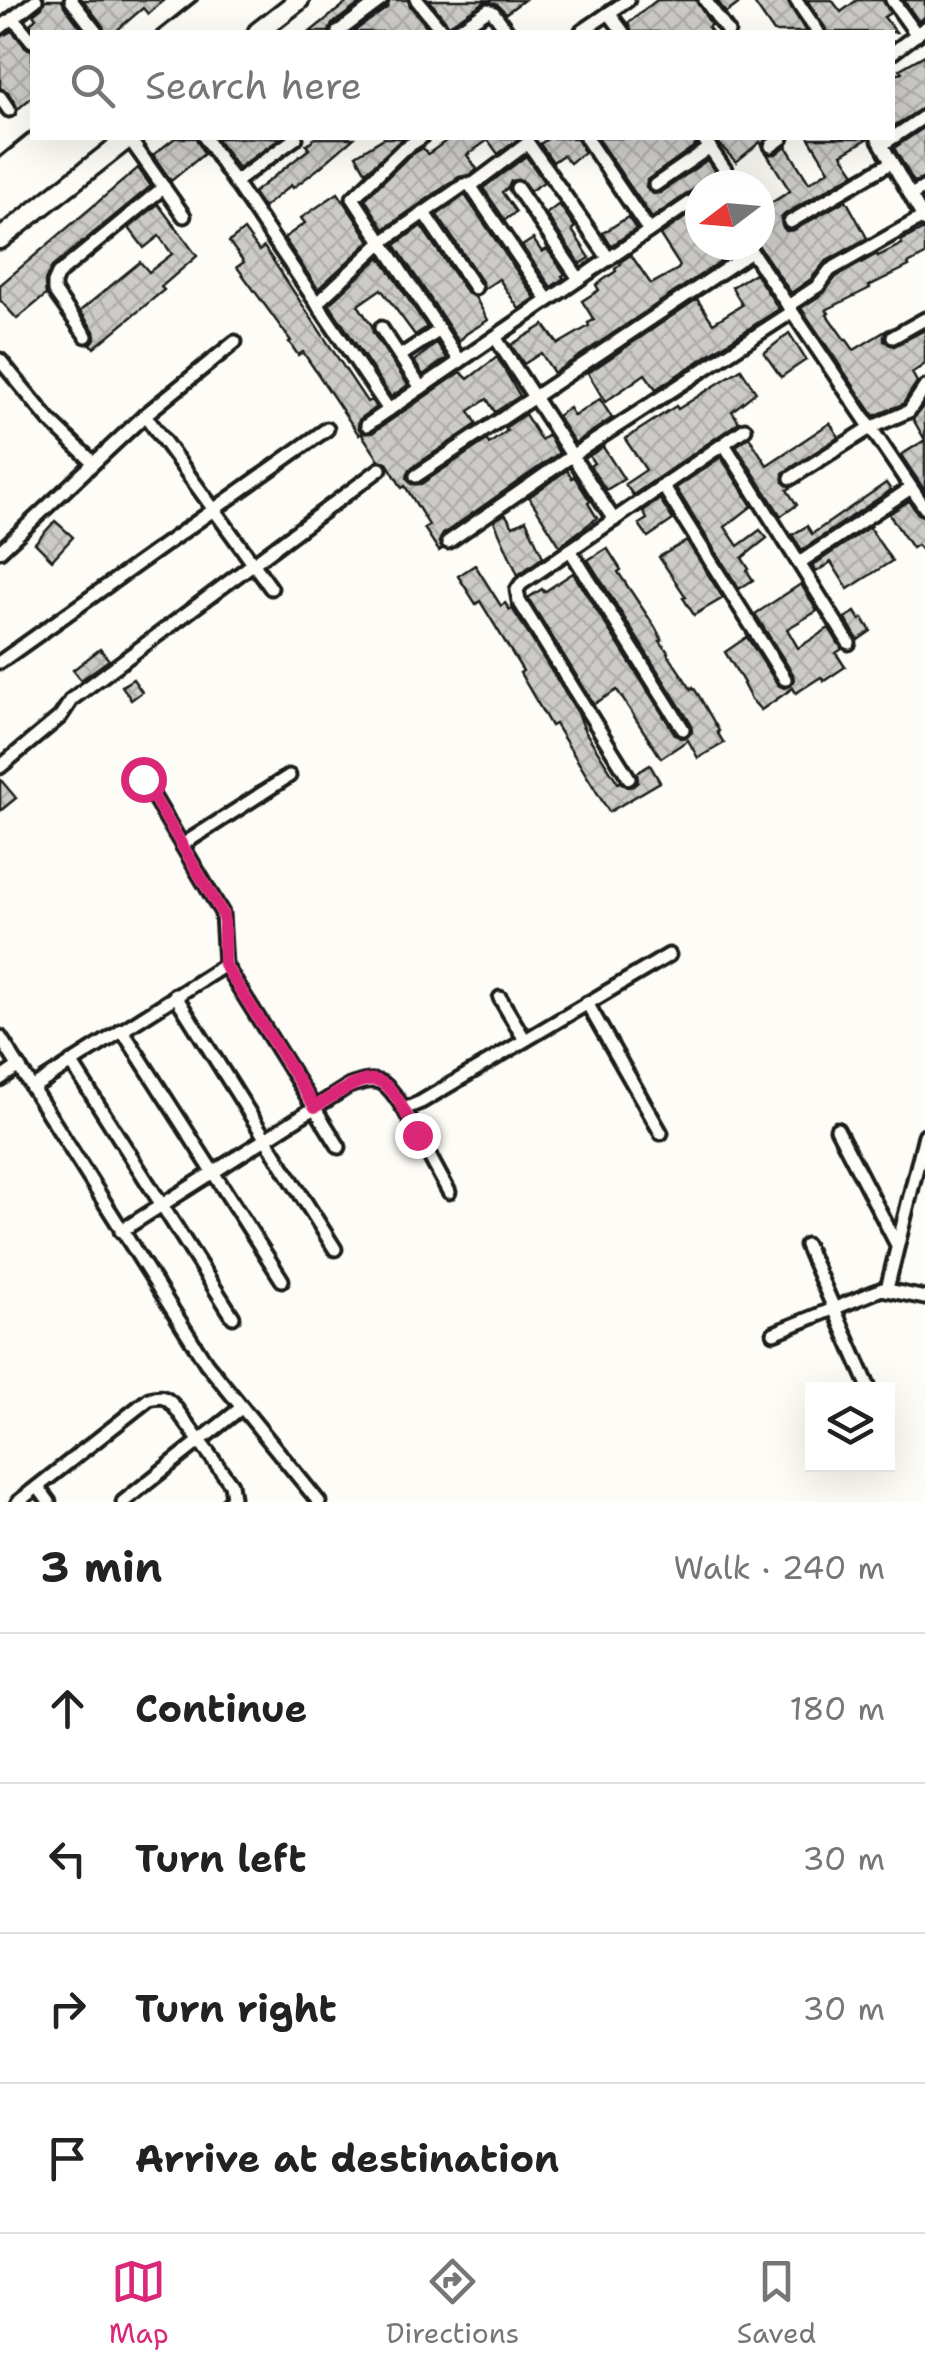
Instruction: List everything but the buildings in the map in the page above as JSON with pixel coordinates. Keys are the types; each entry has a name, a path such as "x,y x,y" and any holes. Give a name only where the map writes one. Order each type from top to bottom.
{"highway":[{"path":"261,30 299,0"},
{"path":"0,239 125,140"}],"street":[{"path":"0,28 16,9 36,0"},
{"path":"71,0 94,30"},
{"path":"341,30 382,0"},
{"path":"417,0 441,30"},
{"path":"585,30 628,0"},
{"path":"704,0 726,30"},
{"path":"796,0 815,30"},
{"path":"892,0 921,32 895,51"},
{"path":"16,9 30,37"},
{"path":"458,30 488,10 494,12 507,30"},
{"path":"609,14 621,30"},
{"path":"0,97 9,110"},
{"path":"895,133 925,116"},
{"path":"129,140 184,216"},
{"path":"206,140 389,410"},
{"path":"235,182 293,140"},
{"path":"418,140 402,150 353,198 460,361"},
{"path":"587,140 649,231"},
{"path":"771,146 779,140"},
{"path":"448,542 790,308 818,286 830,270 924,219 880,141"},
{"path":"655,185 706,142 726,170"},
{"path":"317,303 382,242 464,185 472,186 528,143 609,259"},
{"path":"790,222 892,162"},
{"path":"472,186 548,300"},
{"path":"910,195 925,186"},
{"path":"86,336 54,291 58,274 164,187"},
{"path":"517,188 579,280"},
{"path":"367,425 685,206"},
{"path":"424,212 475,288"},
{"path":"416,476 732,260"},
{"path":"757,260 925,508"},
{"path":"893,337 925,319"},
{"path":"381,328 422,388"},
{"path":"400,356 440,330"},
{"path":"495,337 614,520"},
{"path":"0,552 144,415 234,342"},
{"path":"0,360 50,421 94,463"},
{"path":"791,478 870,428 909,410 925,387"},
{"path":"144,415 271,588"},
{"path":"0,662 326,429"},
{"path":"629,778 519,601 517,590 745,429"},
{"path":"724,444 849,643"},
{"path":"0,767 60,717 72,699 380,469"},
{"path":"663,486 786,679"},
{"path":"799,564 911,488"},
{"path":"570,550 683,728"},
{"path":"182,845 289,776"},
{"path":"143,779 222,913 224,964 339,1147"},
{"path":"404,1109 436,1094 669,955"},
{"path":"32,1088 224,964"},
{"path":"175,996 335,1250"},
{"path":"500,998 525,1040"},
{"path":"587,1004 661,1133"},
{"path":"122,1030 282,1280"},
{"path":"0,1038 206,1363 319,1502"},
{"path":"71,1062 233,1317"},
{"path":"0,1079 18,1066"},
{"path":"121,1230 364,1080 387,1084 449,1192"},
{"path":"837,1129 898,1246"},
{"path":"887,1289 925,1135"},
{"path":"806,1245 866,1382"},
{"path":"774,1332 877,1291 887,1289 925,1298"},
{"path":"18,1502 149,1399 160,1396 167,1399 231,1484 233,1497 229,1502"},
{"path":"124,1502 241,1408"},
{"path":"38,1487 49,1502"}],"railway":[{"path":"160,30 197,0"},
{"path":"0,157 30,133"}],"route":[{"path":"143,779 222,913 224,964 315,1107 347,1087 376,1080 387,1084 417,1135"}]}
